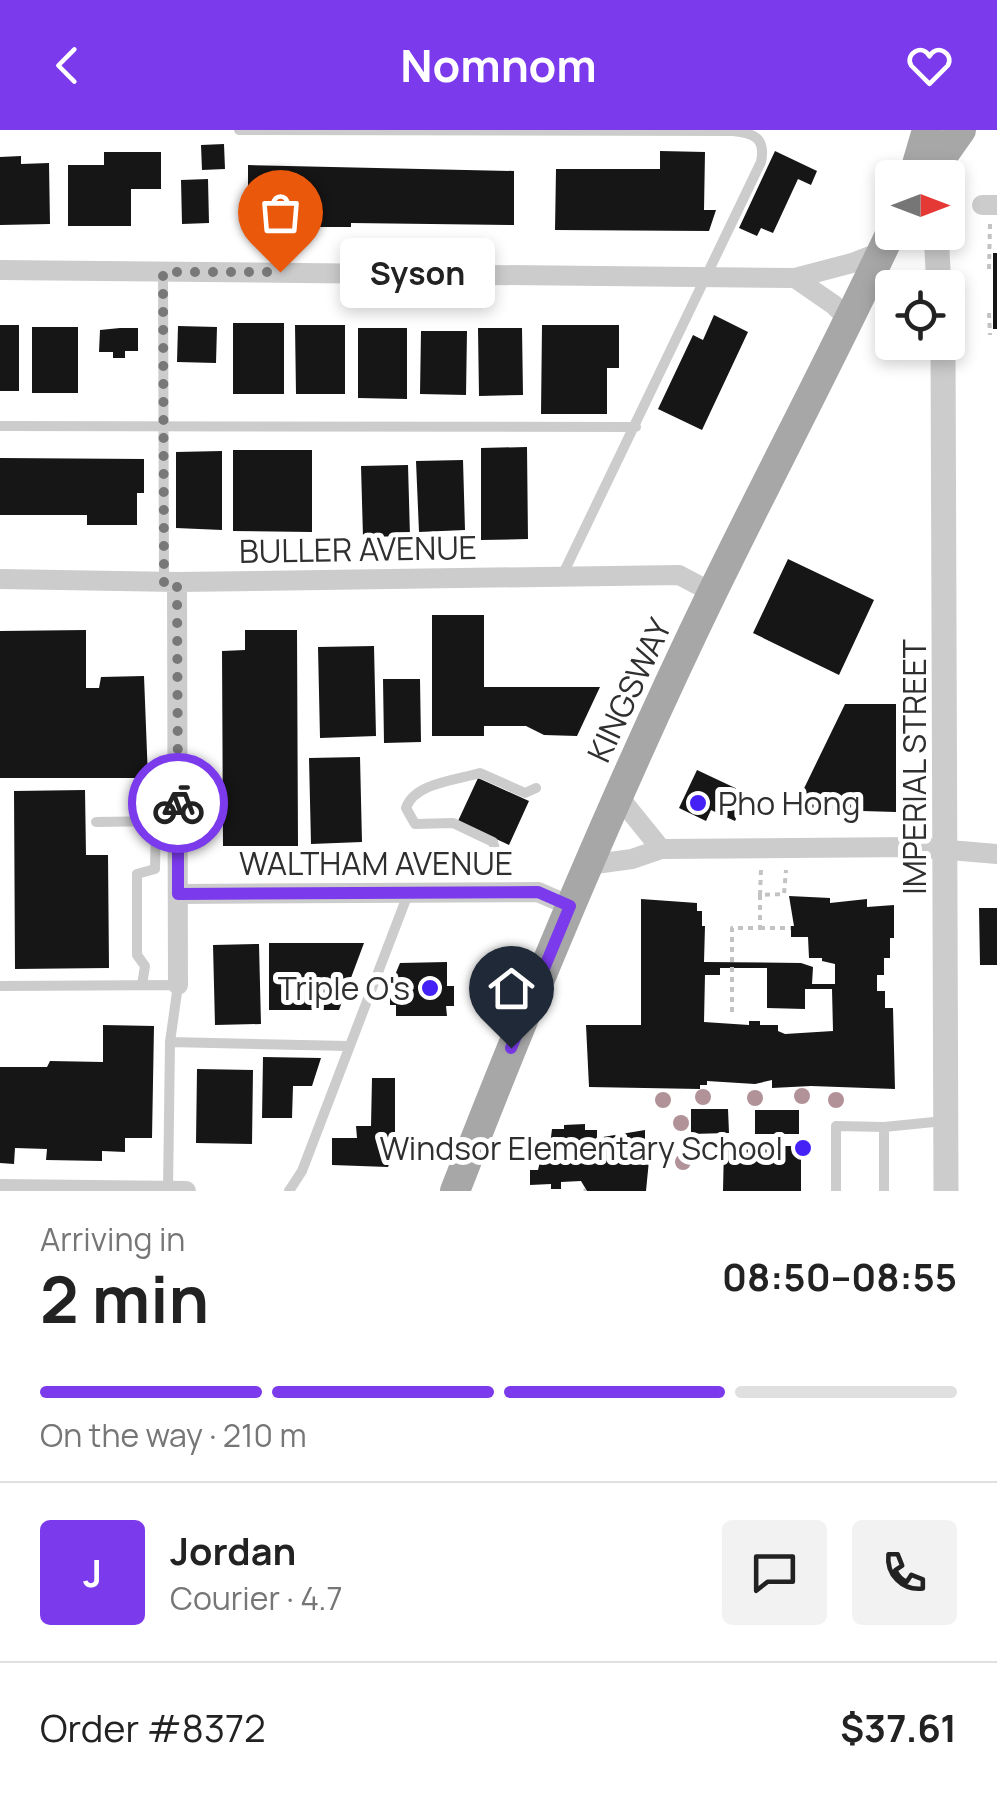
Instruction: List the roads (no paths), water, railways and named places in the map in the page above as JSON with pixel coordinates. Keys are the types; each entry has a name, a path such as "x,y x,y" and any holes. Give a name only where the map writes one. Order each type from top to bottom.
{"main road":[{"path":"926,130 926,160"},
{"path":"938,160 960,130"},
{"name":"KINGSWAY","path":"455,1191 588,865 712,593 883,250"}],"street":[{"path":"0,270 708,274 795,278 852,263 875,248"},
{"path":"795,278 850,320"},
{"name":"IMPERIAL STREET","path":"943,360 946,1191"},
{"name":"BULLER AVENUE","path":"0,579 170,582 679,575 712,593"},
{"path":"170,582 178,821 178,984"},
{"path":"619,797 660,849"},
{"path":"588,865 632,859 660,849 914,847 997,854"},
{"name":"WALTHAM AVENUE","path":"178,894 538,892 570,906"},
{"path":"0,1189 186,1191"}],"lane":[{"path":"239,130 733,130 756,136 762,144 763,156 562,577"},
{"path":"163,272 170,582"},
{"path":"0,426 636,428"},
{"path":"491,860 493,842 454,823 415,824 406,808 409,798 480,772 525,793 536,788"},
{"path":"142,985 145,966 137,954 137,874 155,869 156,821"},
{"path":"96,822 178,821"},
{"path":"289,1191 302,1171 408,893"},
{"path":"0,986 178,984 170,1042 168,1191"},
{"path":"170,1042 348,1046"},
{"path":"836,1191 836,1126 884,1127 946,1121"},
{"path":"884,1127 884,1191"}],"place":[{"name":"Syson","path":"280,272"},
{"name":"Pho Hong","path":"698,803"},
{"name":"Triple O's","path":"430,988"},
{"name":"Windsor Elementary School","path":"803,1148"}]}
